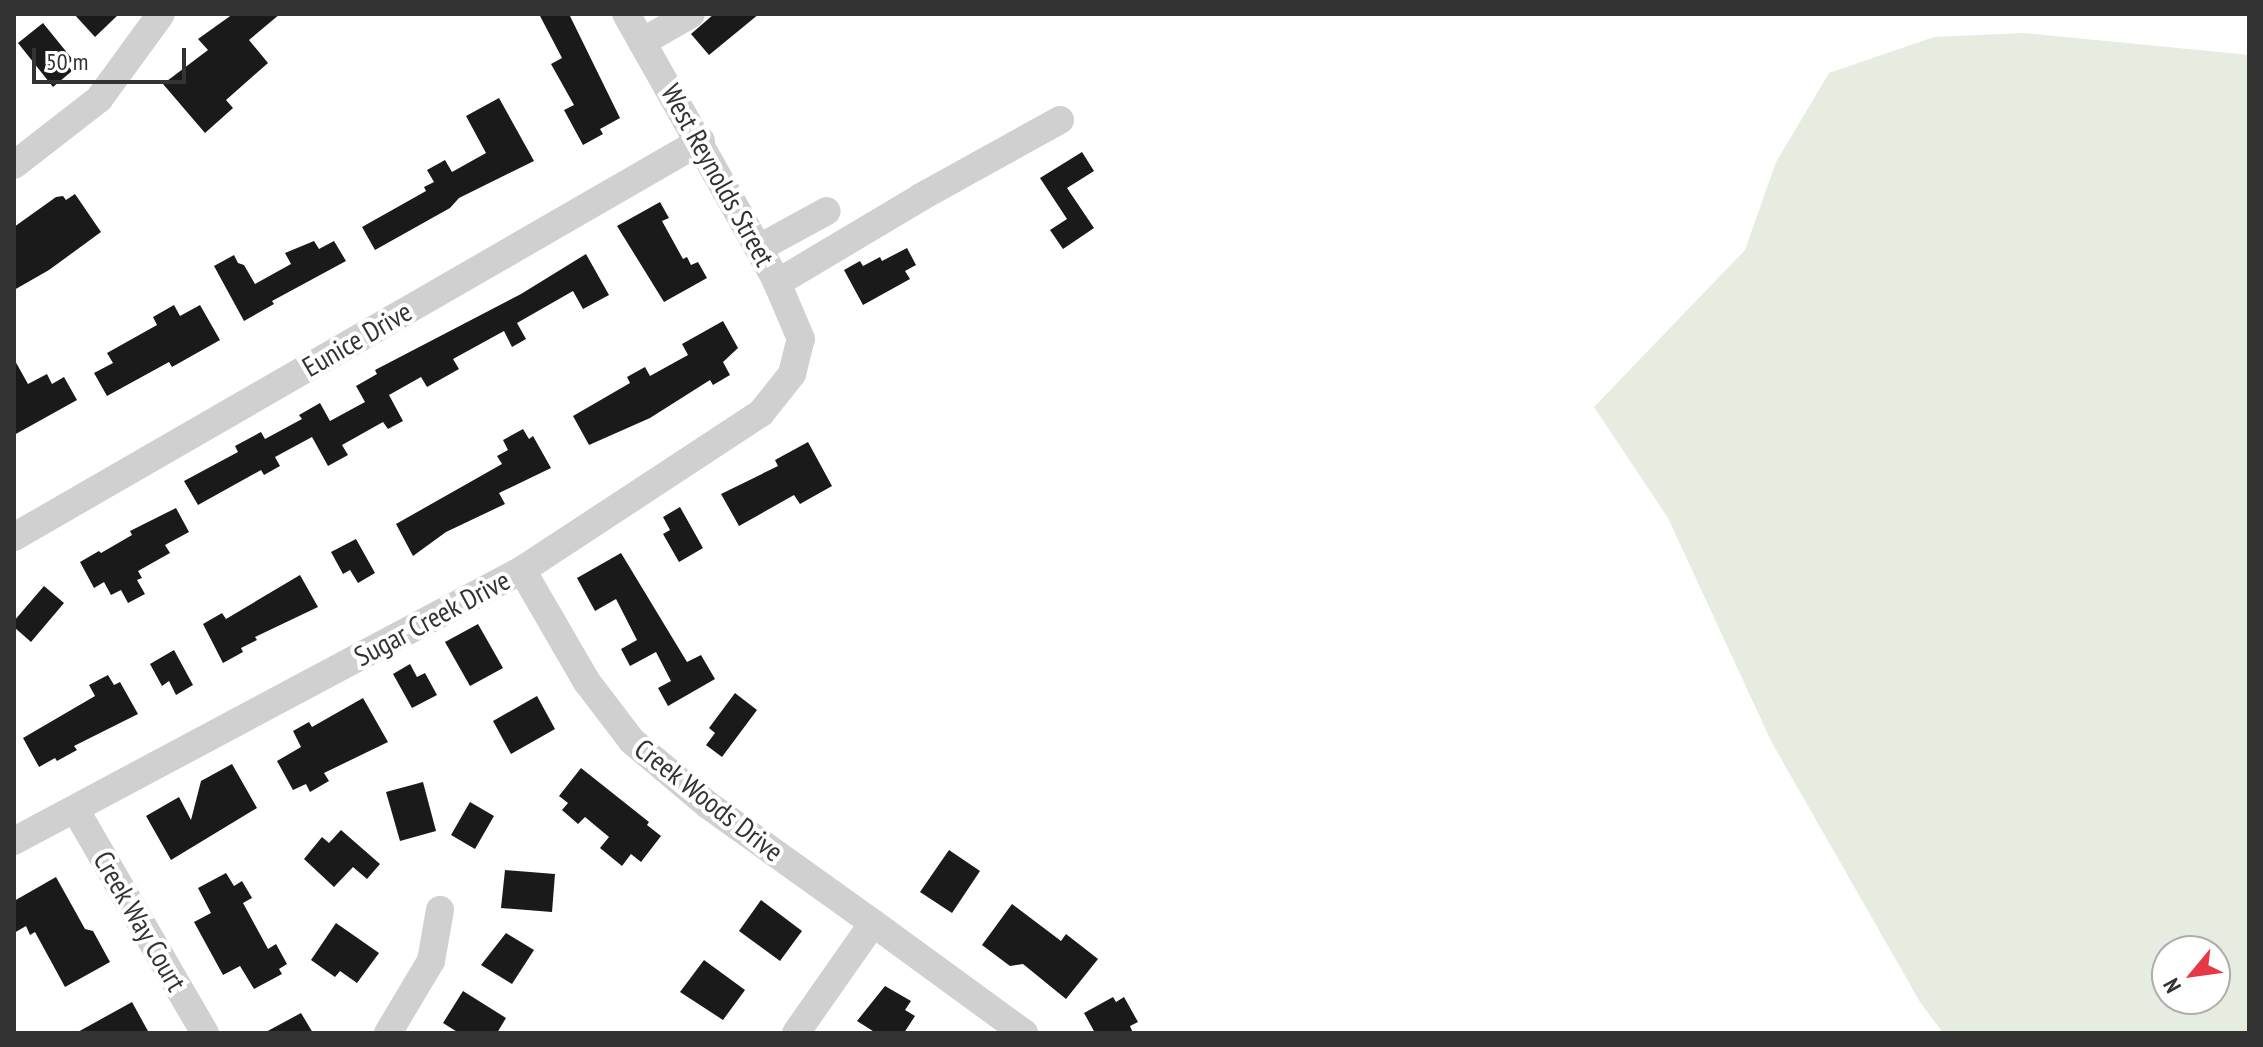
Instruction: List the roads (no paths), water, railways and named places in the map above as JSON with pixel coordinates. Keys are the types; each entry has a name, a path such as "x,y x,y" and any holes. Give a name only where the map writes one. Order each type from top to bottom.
{"street":[{"path":"14,165 99,99 161,14"},
{"name":"West Reynolds Street","path":"626,14 701,141 759,248 801,339"},
{"path":"642,42 691,14"},
{"path":"777,283 921,197 1060,120"},
{"name":"Eunice Drive","path":"14,537 701,141"},
{"path":"759,248 827,211"},
{"name":"Sugar Creek Drive","path":"14,841 522,570 761,413 792,374 801,339"},
{"name":"Creek Woods Drive","path":"522,570 587,682 632,741 708,805 1024,1033"},
{"name":"Creek Way Court","path":"75,809 205,1033"},
{"path":"388,1033 431,961 440,910"},
{"path":"796,1033 873,923"}]}
